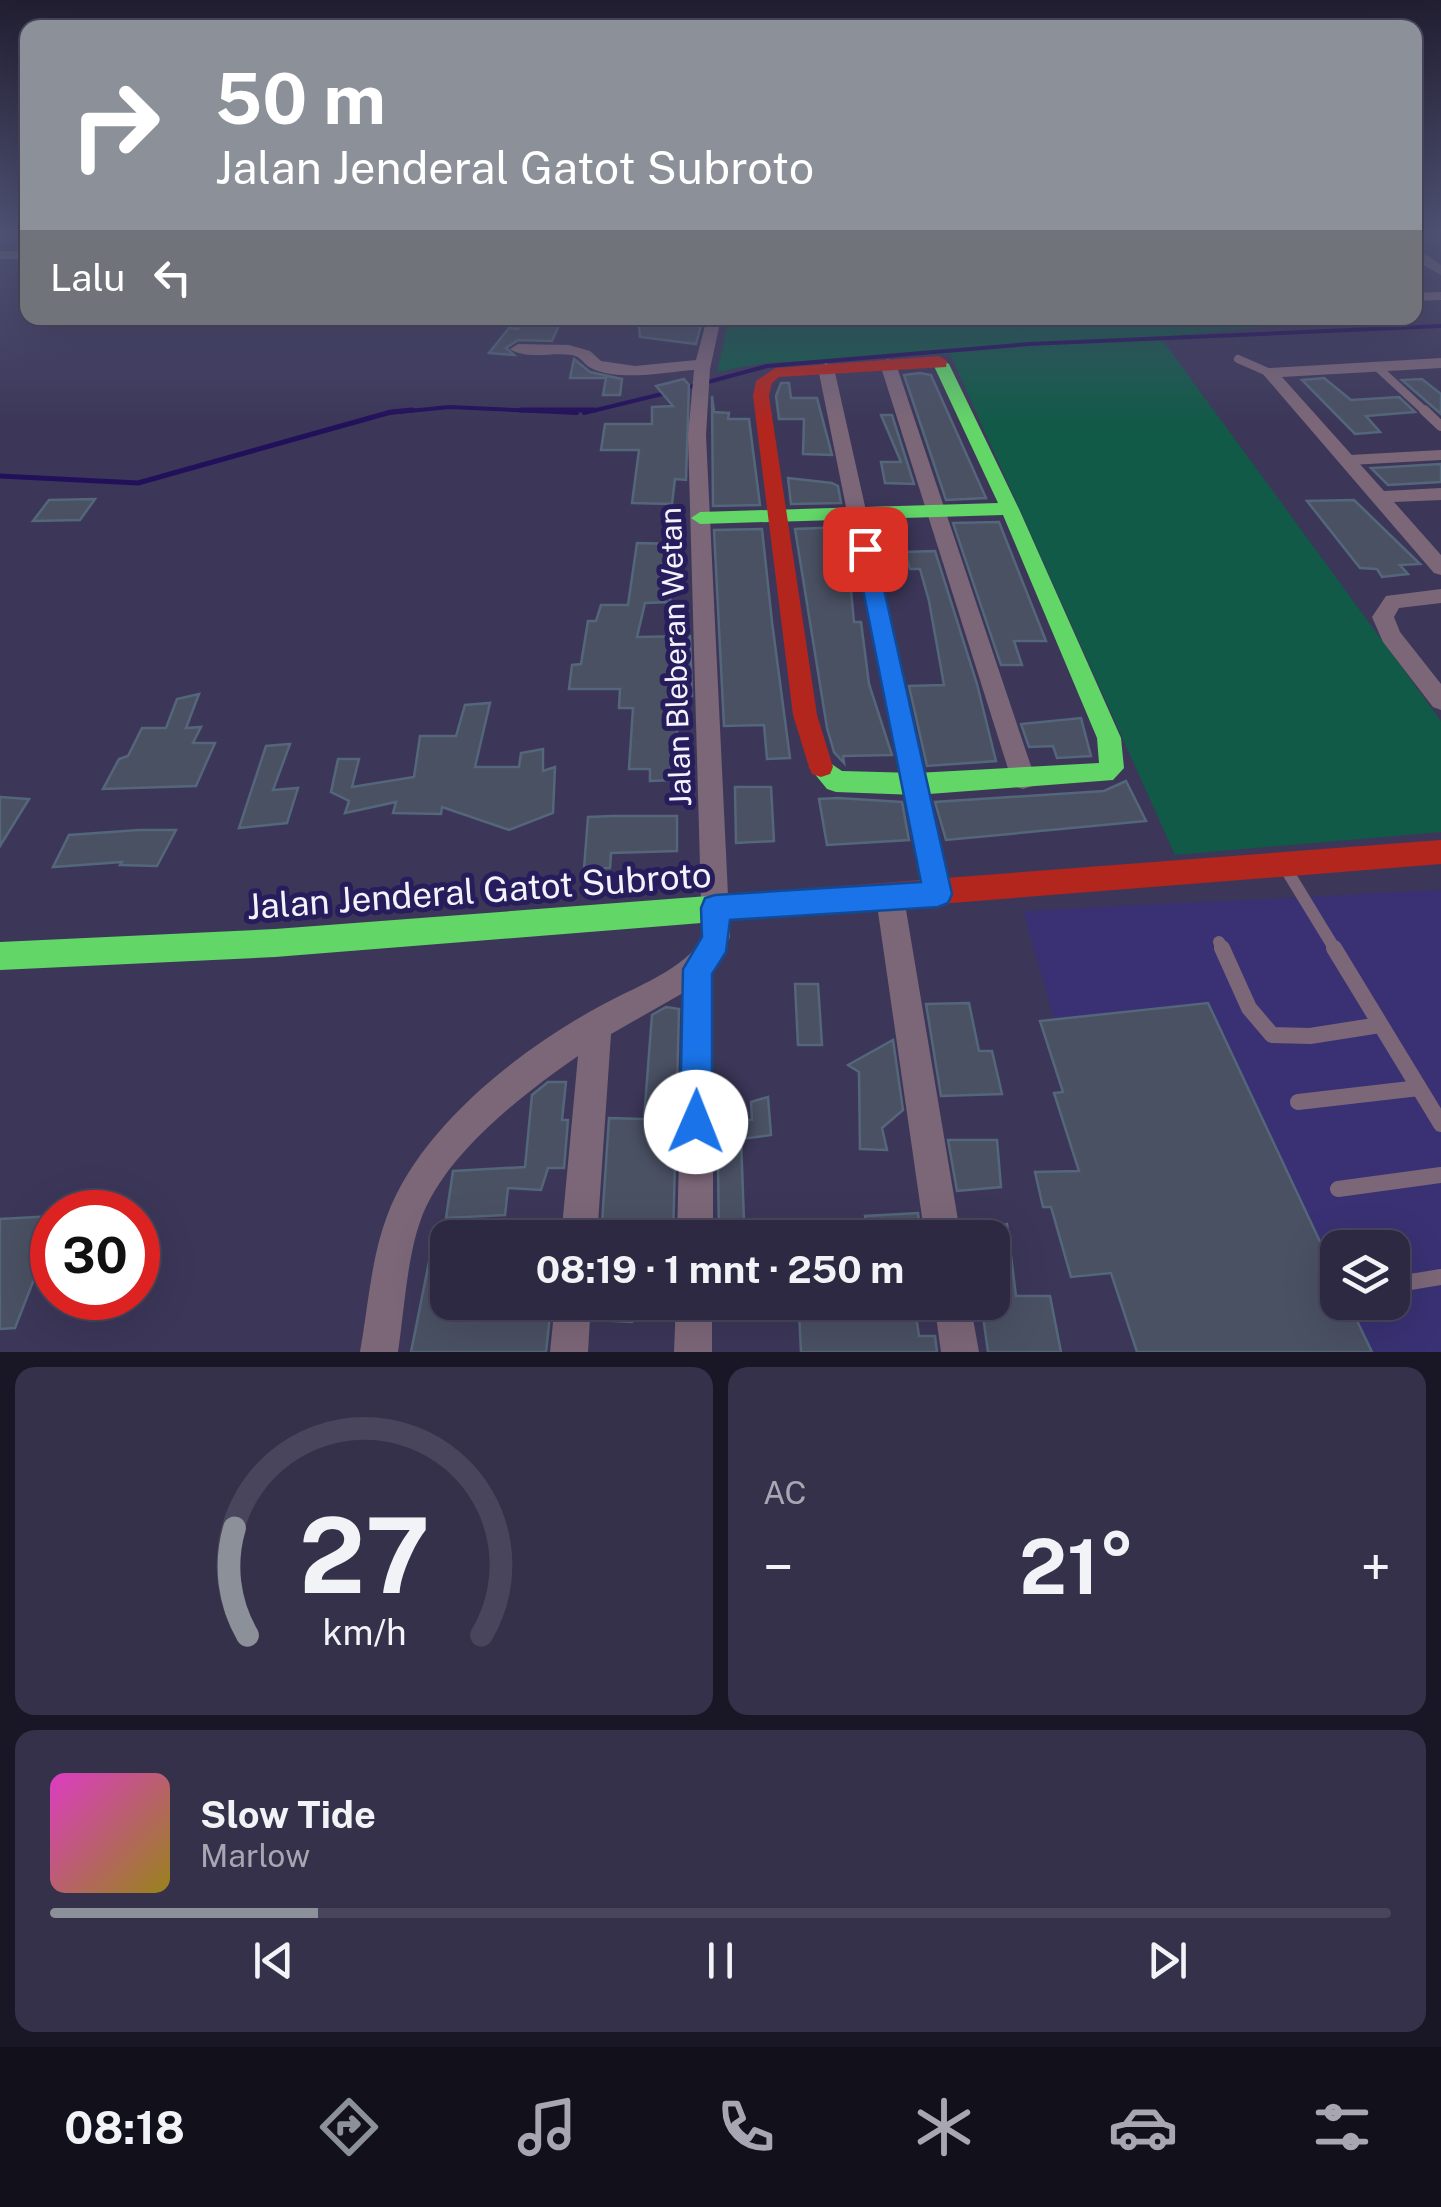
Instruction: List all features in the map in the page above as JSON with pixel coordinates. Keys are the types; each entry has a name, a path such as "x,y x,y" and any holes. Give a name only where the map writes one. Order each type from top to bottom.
{"main road":[{"path":"932,360 942,364 1110,738 1112,768 1104,773 916,784 836,781 819,765 806,711 762,386 775,373 888,364 932,360"},
{"path":"700,518 859,517 1010,510"},
{"name":"Jalan Jenderal Gatot Subroto","path":"0,956 275,944 1441,852"}],"street":[{"name":"Jalan Bleberan Wetan","path":"698,969 712,952 716,937 698,404 712,325"},
{"path":"518,349 569,350 585,354 596,366 635,372 702,366"},
{"path":"1270,373 1441,363"},
{"path":"888,364 1023,778"},
{"path":"826,368 938,894"},
{"path":"1270,373 1441,568"},
{"path":"1382,497 1441,494"},
{"path":"1441,596 1392,600 1383,616 1392,636 1441,701"},
{"path":"890,898 940,1220"},
{"path":"379,1352 402,1221 428,1168 514,1082 596,1025 698,969 695,1220"},
{"path":"580,1220 596,1025"},
{"path":"569,1352 572,1320"},
{"path":"694,1320 694,1352"},
{"path":"955,1320 960,1352"}],"lane":[{"path":"1238,359 1270,373"},
{"path":"1377,367 1441,426"},
{"path":"1350,460 1441,455"},
{"path":"1284,866 1441,1124"},
{"path":"1219,942 1258,1024 1270,1035 1286,1037 1380,1025"},
{"path":"1298,1102 1419,1088"},
{"path":"1338,1189 1441,1175"},
{"path":"1410,1282 1441,1277"}],"shaded area":[{"path":"1441,890 1441,1352 1150,1352 1023,911"}],"green space":[{"path":"727,325 1284,325 1160,337 1441,721 1441,832 1175,855 950,354 764,363 717,372"}],"building":[{"path":"518,325 559,325 552,341 518,340 506,348 514,355 489,353 509,328 518,329"},
{"path":"639,325 701,325 696,344 640,337"},
{"path":"574,359 590,372 622,379 620,395 603,395 606,378 570,378"},
{"path":"904,375 931,375 986,498 946,500"},
{"path":"1324,378 1351,400 1399,397 1415,412 1366,416 1380,432 1355,434 1302,380"},
{"path":"684,379 689,385 686,480 675,479 672,504 632,503 639,450 601,450 605,424 652,424 652,407 673,406 656,386"},
{"path":"1422,379 1441,394 1441,414 1402,380"},
{"path":"781,383 789,383 791,398 817,398 832,455 803,454 804,419 779,419 776,396"},
{"path":"712,396 714,412 729,413 728,419 749,419 760,505 713,506"},
{"path":"881,415 892,415 914,484 885,483 881,462 901,462"},
{"path":"1441,464 1441,482 1388,485 1371,468"},
{"path":"788,478 832,483 838,486 841,503 791,504"},
{"path":"95,499 80,520 33,521 49,500"},
{"path":"1354,500 1420,564 1400,565 1408,574 1382,577 1377,569 1360,568 1307,501"},
{"path":"999,522 1046,641 1014,641 1022,665 1001,665 953,523"},
{"path":"894,525 903,564 882,566 873,526"},
{"path":"845,527 854,622 861,622 869,684 892,755 843,756 844,763 834,752 827,728 795,529"},
{"path":"762,529 790,758 767,759 764,725 724,726 714,530"},
{"path":"637,543 676,544 670,602 645,603 637,637 690,636 692,696 678,696 676,780 650,781 650,769 629,769 633,708 619,708 620,689 569,689 572,665 581,664 588,621 596,621 601,605 628,605"},
{"path":"935,551 977,684 996,761 927,766 909,686 944,685 920,569 910,569 905,552"},
{"path":"199,694 186,728 201,727 193,743 215,743 196,786 103,789 119,759 128,756 142,728 166,728 177,699"},
{"path":"490,703 475,767 519,767 521,753 543,749 543,771 555,767 553,813 509,830 442,807 441,814 393,813 396,802 345,813 349,801 331,792 338,759 359,759 352,787 414,777 420,736 456,736 465,705"},
{"path":"1081,718 1091,756 1057,758 1053,746 1029,747 1021,724"},
{"path":"290,744 273,790 298,788 287,823 239,828 266,746"},
{"path":"1126,781 1146,821 946,840 935,802 1104,791"},
{"path":"735,787 771,787 774,841 736,843"},
{"path":"0,797 29,799 0,846"},
{"path":"819,799 902,802 909,840 827,845"},
{"path":"677,816 677,851 611,853 610,868 584,869 588,817"},
{"path":"176,830 157,866 120,865 122,862 53,867 69,835"},
{"path":"795,984 818,984 822,1045 798,1045"},
{"path":"969,1003 979,1051 992,1051 1002,1094 941,1096 926,1004"},
{"path":"1208,1003 1320,1242 1320,1320 1357,1320 1372,1352 1137,1352 1111,1273 1071,1277 1051,1207 1043,1207 1035,1172 1079,1171 1054,1093 1063,1092 1040,1021"},
{"path":"666,1007 679,1009 673,1220 602,1220 609,1118 644,1119 652,1015"},
{"path":"893,1040 903,1110 882,1128 887,1150 860,1149 859,1072 848,1065"},
{"path":"548,1082 566,1082 562,1120 568,1120 564,1168 548,1168 541,1190 508,1188 505,1215 446,1218 453,1171 525,1167 532,1095"},
{"path":"717,1095 718,1118 752,1120 751,1102 768,1097 771,1135 741,1139 744,1220 719,1220"},
{"path":"948,1140 997,1140 1001,1187 957,1191"},
{"path":"918,1213 919,1220 865,1220 865,1216"},
{"path":"30,1217 30,1289 15,1328 0,1329 0,1219"},
{"path":"1010,1248 1016,1296 1050,1296 1061,1352 988,1352 984,1320 1010,1320"},
{"path":"430,1257 430,1320 550,1320 546,1352 411,1352"},
{"path":"799,1320 917,1320 919,1336 935,1336 937,1352 801,1352"}],"waterway":[{"path":"682,389 767,366 1029,344 1441,326"},
{"path":"584,413 670,392"},
{"path":"388,413 450,407 577,413"},
{"path":"0,476 138,483 391,412 412,410"},
{"path":"521,410 595,410"}],"traffic: fast":[{"path":"941,364 1010,509"},
{"path":"700,518 1010,509 1109,738 1112,768 1104,773 916,784 836,781 821,767"},
{"path":"0,956 275,943 801,902"}],"traffic: jam":[{"path":"821,767 805,715 761,396 764,381 775,373 939,361 941,364"},
{"path":"801,902 1441,852"}],"route":[{"path":"696,1122 698,969 712,952 715,908 938,894 865,549"}]}
